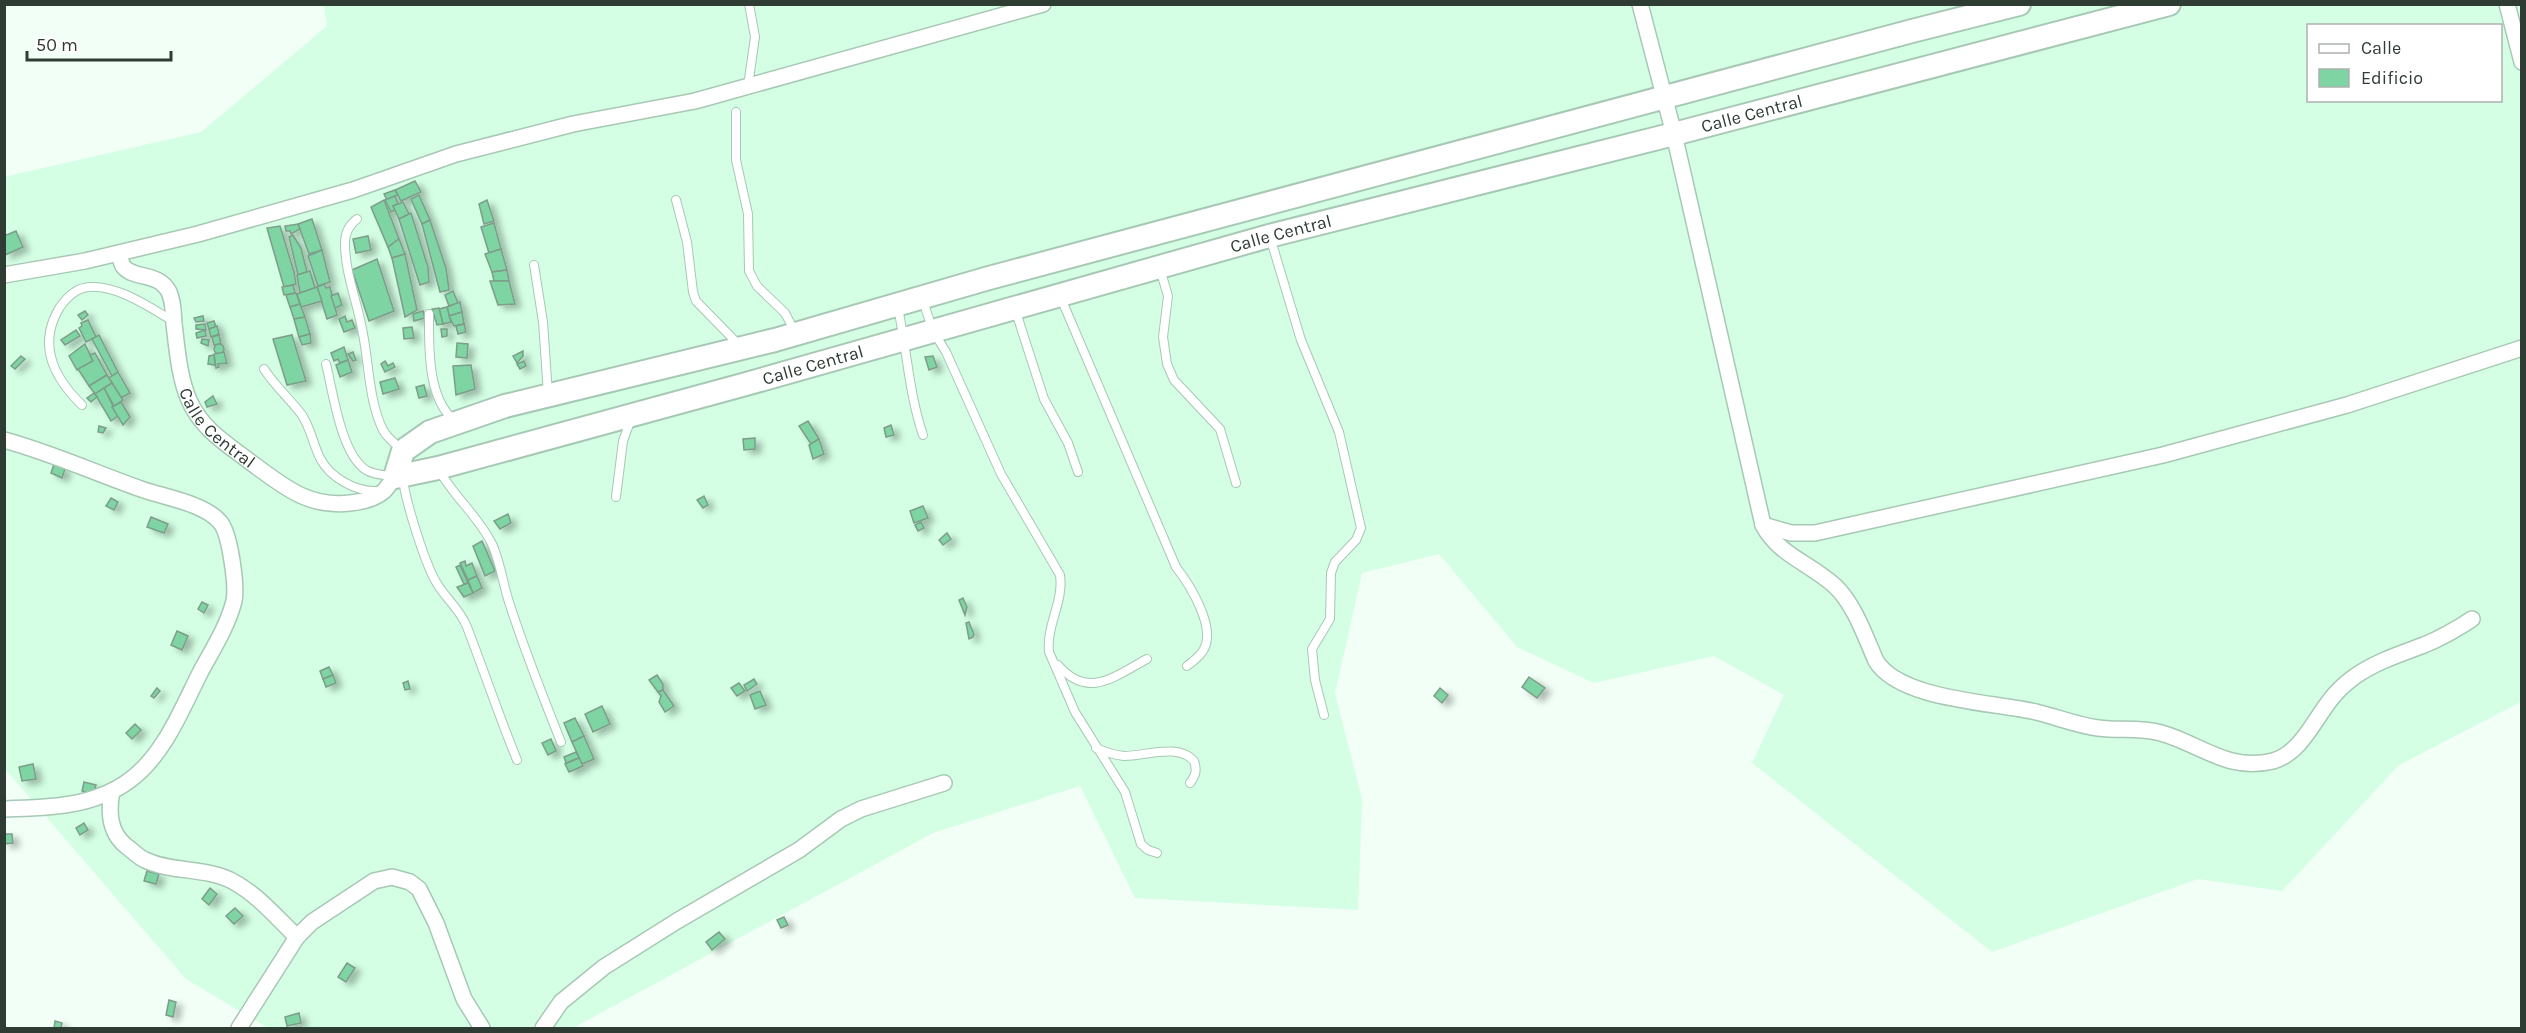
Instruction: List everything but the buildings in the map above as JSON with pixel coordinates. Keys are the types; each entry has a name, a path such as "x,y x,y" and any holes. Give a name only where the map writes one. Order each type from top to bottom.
{"street":[{"path":"4,275 119,253 198,234 353,190 456,154 573,124 695,101 1043,4"},
{"path":"1640,4 1674,134 1763,525 1769,537 1778,547 1834,586 1844,596 1876,661 1882,671 1891,678 1914,688 2036,712 2082,726 2101,729 2144,729 2162,733 2224,761 2236,763 2272,761 2284,756 2309,730 2332,697 2355,676 2389,657 2451,632 2472,619"},
{"name":"Calle Central","path":"403,451 430,432 505,406 795,334 921,297 2019,4"},
{"name":"Calle Central","path":"119,253 123,266 131,272 155,278 168,291 173,304 182,373 189,399 201,422 215,436 301,497 332,505 360,502 395,481 438,468 1269,236 1674,134 2169,4"},
{"path":"2507,4 2522,62"},
{"path":"1763,525 1791,533 1815,532 2163,455 2347,405 2522,348"},
{"path":"4,440 45,451 141,489 205,511 220,522 225,531 236,584 228,618 151,761 129,781 93,800 70,805 4,809"},
{"path":"395,481 403,451"},
{"path":"543,1029 561,1002 597,972 688,915 800,850 841,819 861,809 944,783"},
{"path":"112,791 108,810 119,840 143,860 210,874 233,882 262,902 297,937"},
{"path":"239,1029 297,937 312,922 374,881 392,877 410,882 419,889 464,999 482,1029"}],"lane":[{"path":"748,87 755,37 749,4"},
{"path":"736,112 736,160 747,200 749,271 757,286 785,313 795,334"},
{"path":"676,201 687,242 696,301 742,348"},
{"path":"357,219 346,232 345,242 351,287 363,331 375,401 383,429 390,440 403,451"},
{"path":"1269,236 1301,340 1339,432 1361,528 1356,540 1335,562 1330,580 1330,619 1312,649 1315,680 1324,715"},
{"path":"534,265 540,298 548,396"},
{"path":"1160,267 1168,296 1163,337 1167,364 1174,380 1220,429 1236,483"},
{"path":"82,405 63,381 47,342 55,317 68,297 83,288 92,286 120,293 174,322"},
{"path":"1060,295 1176,567 1189,586 1206,626 1205,648 1187,666"},
{"path":"921,297 933,331 946,352 1001,474 1060,575 1062,587 1048,641 1053,660 1075,712 1095,748 1125,792 1141,844 1157,853"},
{"path":"898,304 912,395 923,435"},
{"path":"1015,308 1044,399 1068,443 1078,472"},
{"path":"429,314 430,360 434,380 445,410 458,423"},
{"path":"327,364 351,452 363,468 395,481 406,500 436,583 456,606 466,625 517,760"},
{"path":"264,369 273,384 301,414 321,459 338,478 360,489 395,481"},
{"path":"616,497 623,441 634,414"},
{"path":"438,468 453,492 486,532 494,547 530,667 561,742"},
{"path":"1053,660 1072,679 1085,684 1095,684 1147,659"},
{"path":"1095,748 1125,756 1183,752 1194,761 1196,768 1195,776 1190,783"}],"shaded area":[{"path":"324,5 2521,5 2521,702 2399,765 2282,891 2198,879 1992,952 1752,763 1784,695 1714,656 1594,683 1517,647 1439,554 1362,573 1335,693 1362,799 1358,910 1135,898 1080,786 933,833 573,1028 268,1028 186,979 5,769 4,177 201,132 327,26"}]}
